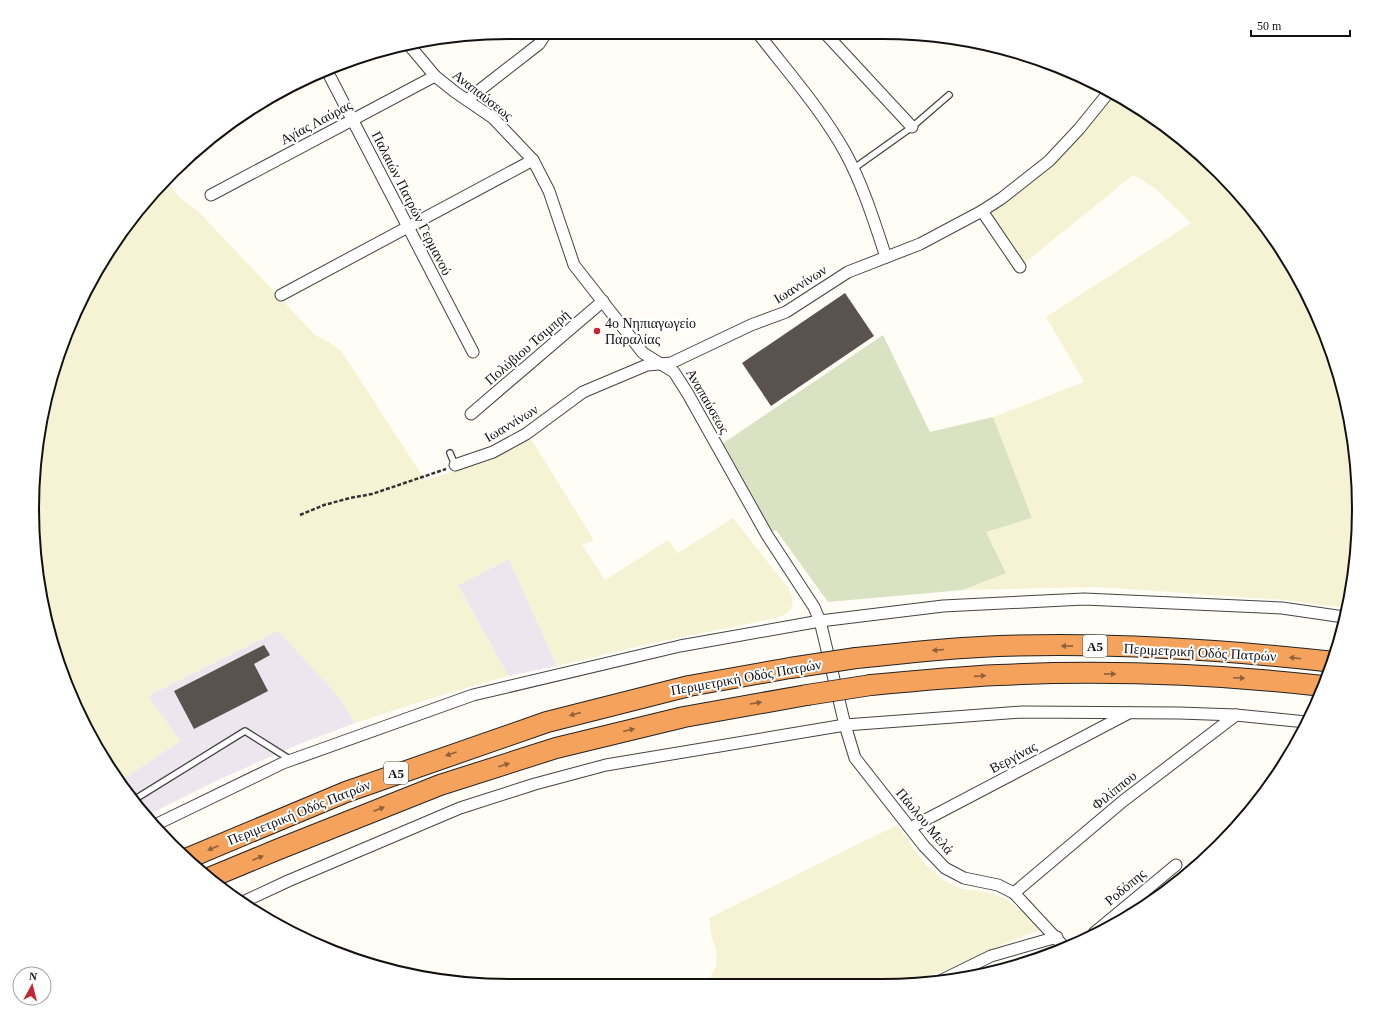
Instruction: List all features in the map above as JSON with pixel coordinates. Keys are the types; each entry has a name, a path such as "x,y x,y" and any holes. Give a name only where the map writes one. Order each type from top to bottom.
{"highway":[{"name":"Περιμετρική Οδός Πατρών","path":"193,856 346,792 547,722 689,686 790,668 856,658 979,647 1044,645 1198,650 1271,655 1327,661"},
{"name":"Περιμετρική Οδός Πατρών","path":"215,876 433,788 556,748 684,717 807,695 871,685 999,675 1091,673 1266,680 1317,685"}],"street":[{"path":"467,100 539,44 542,39"},
{"path":"762,39 825,121 853,168 870,207 886,257"},
{"path":"830,39 912,127"},
{"name":"Αναπαύσεως","path":"412,49 435,76 493,118 533,160 549,191 574,265 643,353 674,372 688,394 767,535 814,607 820,621 845,726"},
{"name":"Παλαιών Πατρών Γερμανού","path":"329,75 407,228 473,352"},
{"name":"Αγίας Λαύρας","path":"211,195 435,76"},
{"name":"Ιωαννίνων","path":"456,465 493,452 526,434 582,392 647,365 671,363 751,325 786,312 848,272 938,235 1002,198 1048,161 1079,129 1106,96"},
{"path":"281,295 533,160"},
{"path":"982,210 1020,267"},
{"name":"Πολύβιου Τσιμπρή","path":"471,414 603,301"},
{"path":"160,823 292,760 473,695 680,646 820,621 943,606 1084,599 1282,608 1339,616"},
{"path":"248,900 288,881 460,808 536,784 606,765 845,726 1022,712 1130,712 1236,715 1301,722"},
{"name":"Βεργίνας","path":"910,828 1130,712"},
{"name":"Φιλίππου","path":"1014,893 1123,801 1236,715"},
{"name":"Πάυλου Μελά","path":"845,726 856,758 924,846 945,868 964,878 998,885 1014,893 1062,943"},
{"name":"Ροδόπης","path":"1109,920 1176,865"},
{"path":"957,973 991,956 1057,937"}],"lane":[{"path":"853,168 912,127 949,95"},
{"path":"450,453 456,465"},
{"path":"138,797 245,731 292,760"}],"path":[{"path":"300,515 324,505 372,494 456,465"}],"shaded area":[{"path":"1106,96 1143,118 1192,156 1235,199 1255,223 1273,248 1304,301 1327,358 1343,417 1351,478 1352,509 1348,570 1342,607 1284,600 1098,587 963,590 1006,573 986,532 1032,518 993,417 1084,382 1046,317 1191,223 1156,189 1133,175 1016,270 986,211 1025,186"},
{"path":"169,185 180,198 199,212 315,335 329,342 342,352 425,480 486,462 531,439 594,540 582,545 605,580 668,540 678,553 733,518 789,589 793,600 791,609 786,614 777,618 648,644 557,666 509,559 458,585 508,676 429,699 355,723 339,697 278,631 148,696 180,741 124,778 102,744 87,717 75,689 55,631 43,570 39,509 40,478 48,417 55,387 75,329 87,301 118,248 136,223"},
{"path":"509,559 557,666 508,676 458,585"},
{"path":"278,630 340,697 355,723 297,745 216,781 151,813 124,778 180,741 148,696"},
{"path":"897,825 925,864 942,879 962,889 987,892 1006,899 1025,914 1041,930 1015,939 947,970 923,977 882,979 710,979 716,966 717,952 712,938 709,918"}],"green space":[{"path":"883,335 930,432 993,417 1032,518 986,532 1006,573 963,590 828,602 776,530 772,532 722,444"}],"building":[{"path":"845,293 874,336 771,406 742,363"},
{"path":"264,645 270,655 254,664 268,691 194,729 174,691"}],"place":[{"name":"4o Νηπιαγωγείο Παραλίας","path":"597,331"}]}
